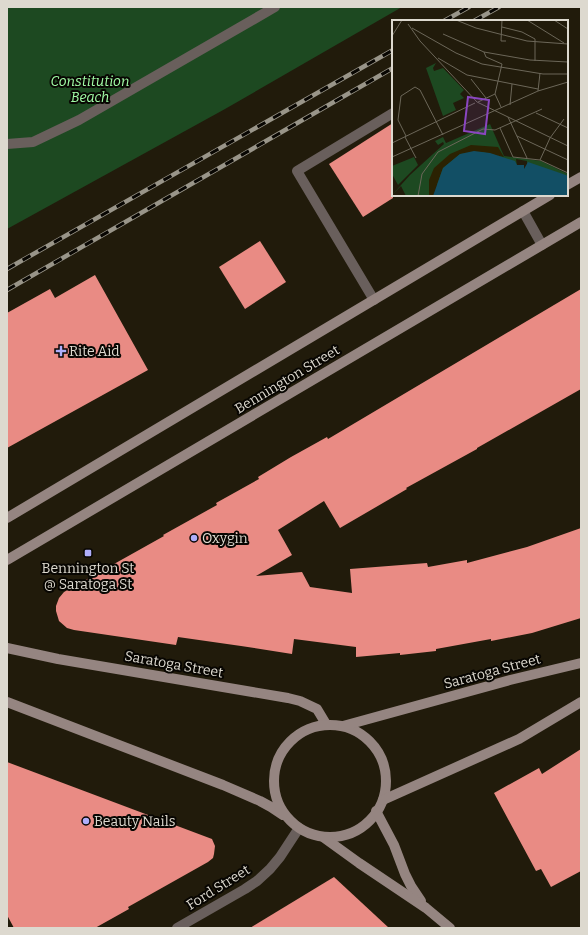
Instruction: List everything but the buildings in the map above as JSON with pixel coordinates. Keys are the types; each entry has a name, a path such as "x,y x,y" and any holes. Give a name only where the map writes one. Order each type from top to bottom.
{"main road":[{"path":"568,184 581,177"},
{"name":"Bennington Street","path":"7,518 548,196"},
{"name":"Bennington Street","path":"7,560 581,222"},
{"name":"Saratoga Street","path":"7,648 58,659 288,698 300,701 317,709 326,724"},
{"name":"Saratoga Street","path":"341,727 510,680 581,663"},
{"path":"7,702 244,793 271,807 299,828 311,834 323,837 348,834 359,829 369,821 383,800 387,776 379,752 372,742 351,728 326,724 302,732 292,739 283,749 274,772 276,798 281,809 289,820"},
{"path":"383,800 519,739 581,702"},
{"path":"376,811 394,845 411,886 426,908"},
{"path":"323,837 426,908 450,928"}],"street":[{"path":"7,144 33,142 79,120 275,7"},
{"path":"374,300 297,171 392,114"},
{"path":"523,211 542,245"},
{"name":"Ford Street","path":"177,928 257,881 280,857 299,828"}],"green space":[{"name":"Constitution Beach","path":"7,7 402,7 225,109 7,229"}],"railway":[{"path":"446,20 469,7"},
{"path":"476,20 499,7"},
{"path":"7,269 392,51"},
{"path":"7,290 392,69"}],"place":[{"name":"Rite Aid","path":"61,351"},
{"name":"Oxygin","path":"194,538"},
{"name":"Bennington St @ Saratoga St","path":"88,553"},
{"name":"Beauty Nails","path":"86,821"}]}
